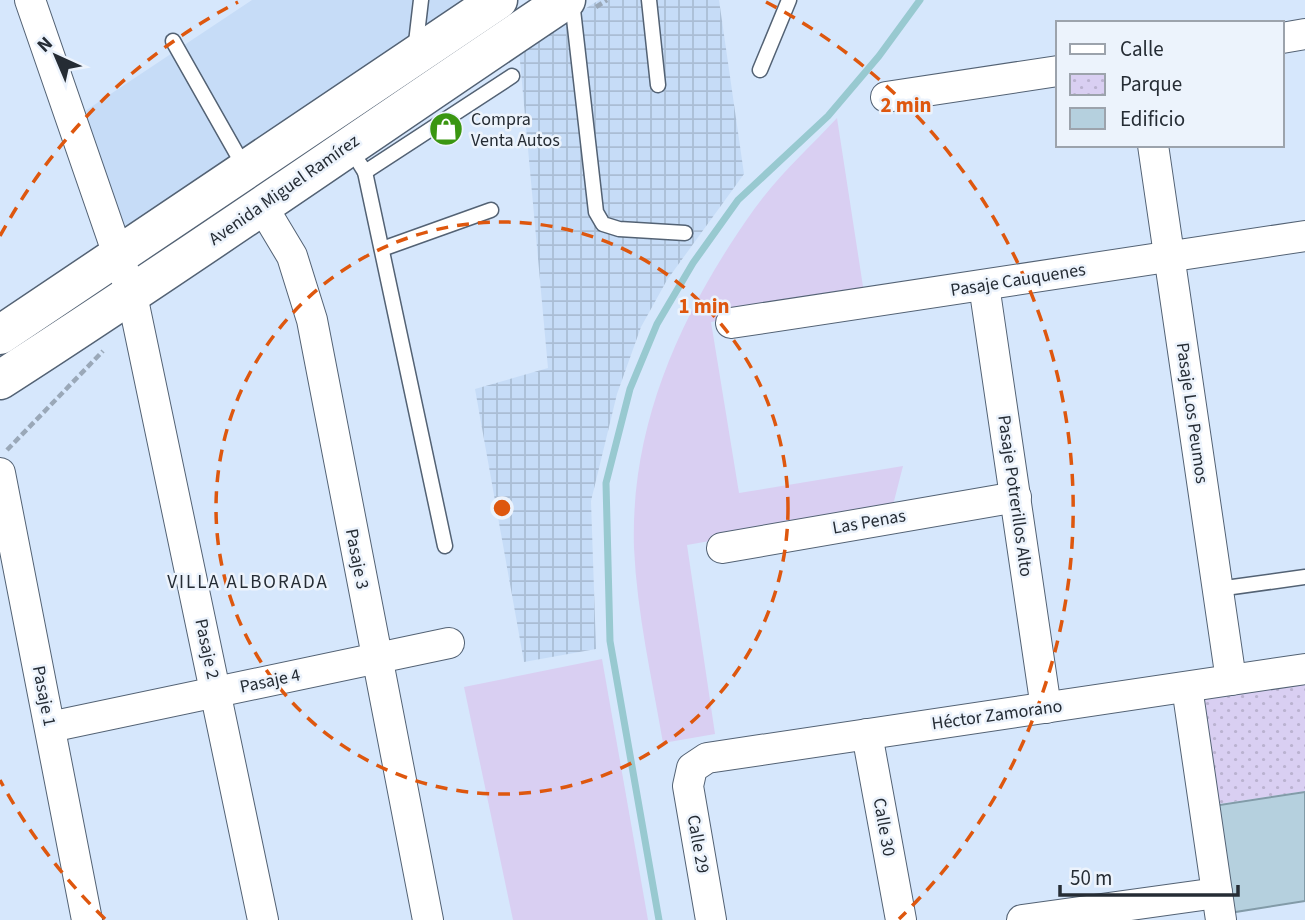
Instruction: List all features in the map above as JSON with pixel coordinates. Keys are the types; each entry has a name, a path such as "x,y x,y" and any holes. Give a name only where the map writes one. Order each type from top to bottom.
{"main road":[{"name":"Avenida Miguel Ramírez","path":"0,335 498,0"},
{"name":"Avenida Miguel Ramírez","path":"0,380 132,295 262,206 357,158 566,0"}],"street":[{"name":"Pasaje 2","path":"34,1 132,295 263,920"},
{"path":"1284,38 1305,34"},
{"path":"886,97 1056,71"},
{"name":"Pasaje Los Peumos","path":"1153,147 1231,680"},
{"name":"Pasaje 3","path":"262,206 292,256 312,320 375,659 428,920"},
{"name":"Pasaje Cauquenes","path":"731,323 1305,236"},
{"name":"Pasaje Potrerillos Alto","path":"984,285 1046,708"},
{"name":"Pasaje 1","path":"0,473 87,920"},
{"name":"Las Penas","path":"722,548 1016,497"},
{"name":"Pasaje 4","path":"50,727 449,643"},
{"name":"Héctor Zamorano","path":"692,768 707,758 1305,669"},
{"path":"1034,919 1219,906 1187,687"},
{"name":"Calle 30","path":"867,734 901,920"},
{"name":"Calle 29","path":"692,768 688,786 711,920"}],"lane":[{"path":"415,56 421,0"},
{"path":"572,0 596,212 603,224 619,229 685,233"},
{"path":"649,0 659,85"},
{"path":"760,69 789,0"},
{"path":"173,41 246,171"},
{"path":"445,546 382,249 357,158 512,76"},
{"path":"382,249 491,210"},
{"path":"1218,589 1305,578"}],"path":[{"path":"0,457 106,348"}],"shaded area":[{"path":"252,0 498,0 120,253 73,119"},
{"path":"599,0 719,0 744,174 667,280 641,327 617,394 591,501 596,649 524,662 475,389 548,368 519,50"}],"green space":[{"path":"837,118 864,293 711,322 739,493 903,466 892,509 687,545 715,734 663,743 642,622 634,548 635,501 641,456 652,412 684,327 729,246 774,185"},
{"path":"602,659 648,920 513,920 464,687"},
{"path":"1305,681 1305,791 1212,805 1195,695"}],"building":[{"path":"1305,792 1305,901 1229,913 1213,806"}],"waterway":[{"path":"659,920 610,641 606,483 630,389 657,324 693,263 738,200 828,116 879,56 920,0"}],"place":[{"name":"Compra Venta Autos","path":"446,129"}],"district":[{"name":"VILLA ALBORADA","path":"248,582"}]}
